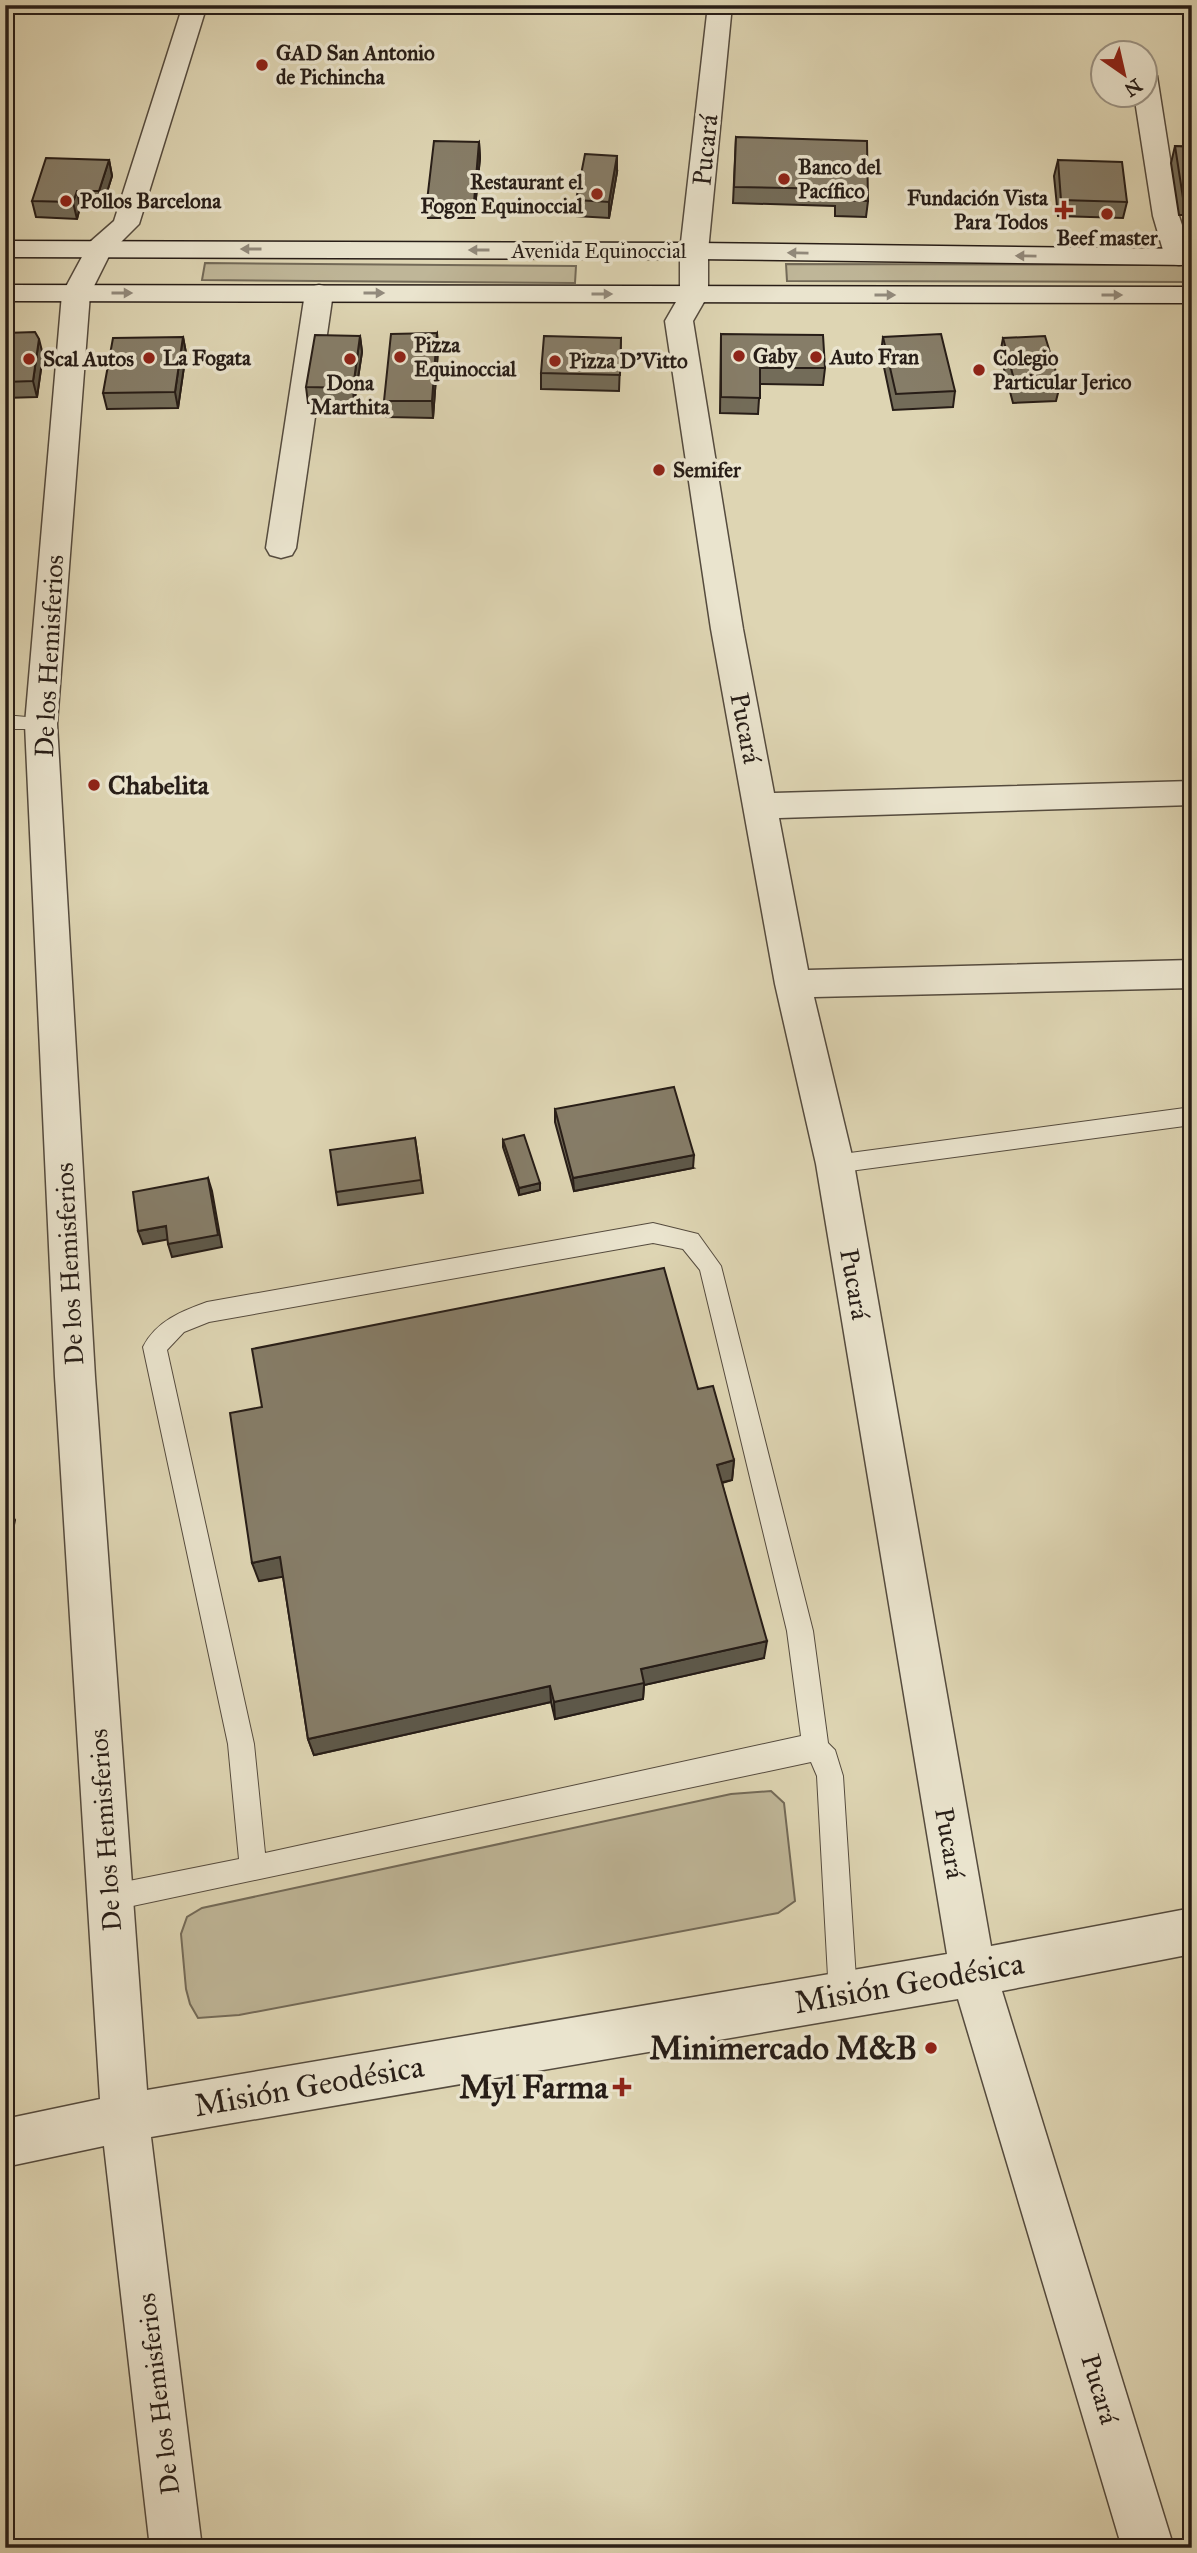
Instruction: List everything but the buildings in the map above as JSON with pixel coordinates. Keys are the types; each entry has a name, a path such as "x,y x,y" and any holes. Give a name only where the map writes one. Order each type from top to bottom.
{"street":[{"name":"De los Hemisferios","path":"176,2548 125,2118 75,1377 23,723 75,293 100,248 126,224 195,5"},
{"name":"Pucará","path":"720,5 694,251 694,295 679,321 727,629 793,984 835,1164 973,1973 1148,2548"},
{"path":"1149,108 1166,216 1185,257"},
{"name":"Avenida Equinoccial","path":"5,249 694,251 1185,257"},
{"name":"Avenida Equinoccial","path":"5,293 1192,295"},
{"path":"281,548 319,293"},
{"path":"761,806 1192,793"},
{"path":"793,984 1192,974"},
{"name":"Misión Geodésica","path":"5,2143 125,2118 973,1973 1192,1931"}],"lane":[{"path":"835,1164 1192,1116"},
{"path":"253,1869 241,1744 155,1347 176,1325 208,1312 653,1233 690,1241 710,1266 800,1631 816,1749 826,1759 830,1776 843,1995"},
{"path":"109,1898 801,1749 816,1749"}],"shaded area":[{"path":"205,263 576,266 575,283 202,280"},
{"path":"786,264 1192,265 1192,282 787,281"},
{"path":"771,1791 784,1803 795,1901 778,1913 239,2015 198,2018 190,2004 181,1934 187,1917 202,1908 731,1794"}],"place":[{"name":"GAD San Antonio de Pichincha","path":"262,65"},
{"name":"Banco del Pacífico","path":"784,179"},
{"name":"Restaurant el Fogon Equinoccial","path":"597,194"},
{"name":"Pollos Barcelona","path":"66,201"},
{"name":"Fundación Vista Para Todos","path":"1064,210"},
{"name":"Beef master","path":"1107,214"},
{"name":"Gaby","path":"739,356"},
{"name":"Pizza Equinoccial","path":"400,357"},
{"name":"Auto Fran","path":"816,357"},
{"name":"La Fogata","path":"149,358"},
{"name":"Scal Autos","path":"29,359"},
{"name":"Dona Marthita","path":"350,359"},
{"name":"Pizza D'Vitto","path":"555,361"},
{"name":"Colegio Particular Jerico","path":"979,370"},
{"name":"Semifer","path":"659,470"},
{"name":"Chabelita","path":"94,785"},
{"name":"Minimercado M&B","path":"931,2048"},
{"name":"Myl Farma","path":"622,2087"}]}
